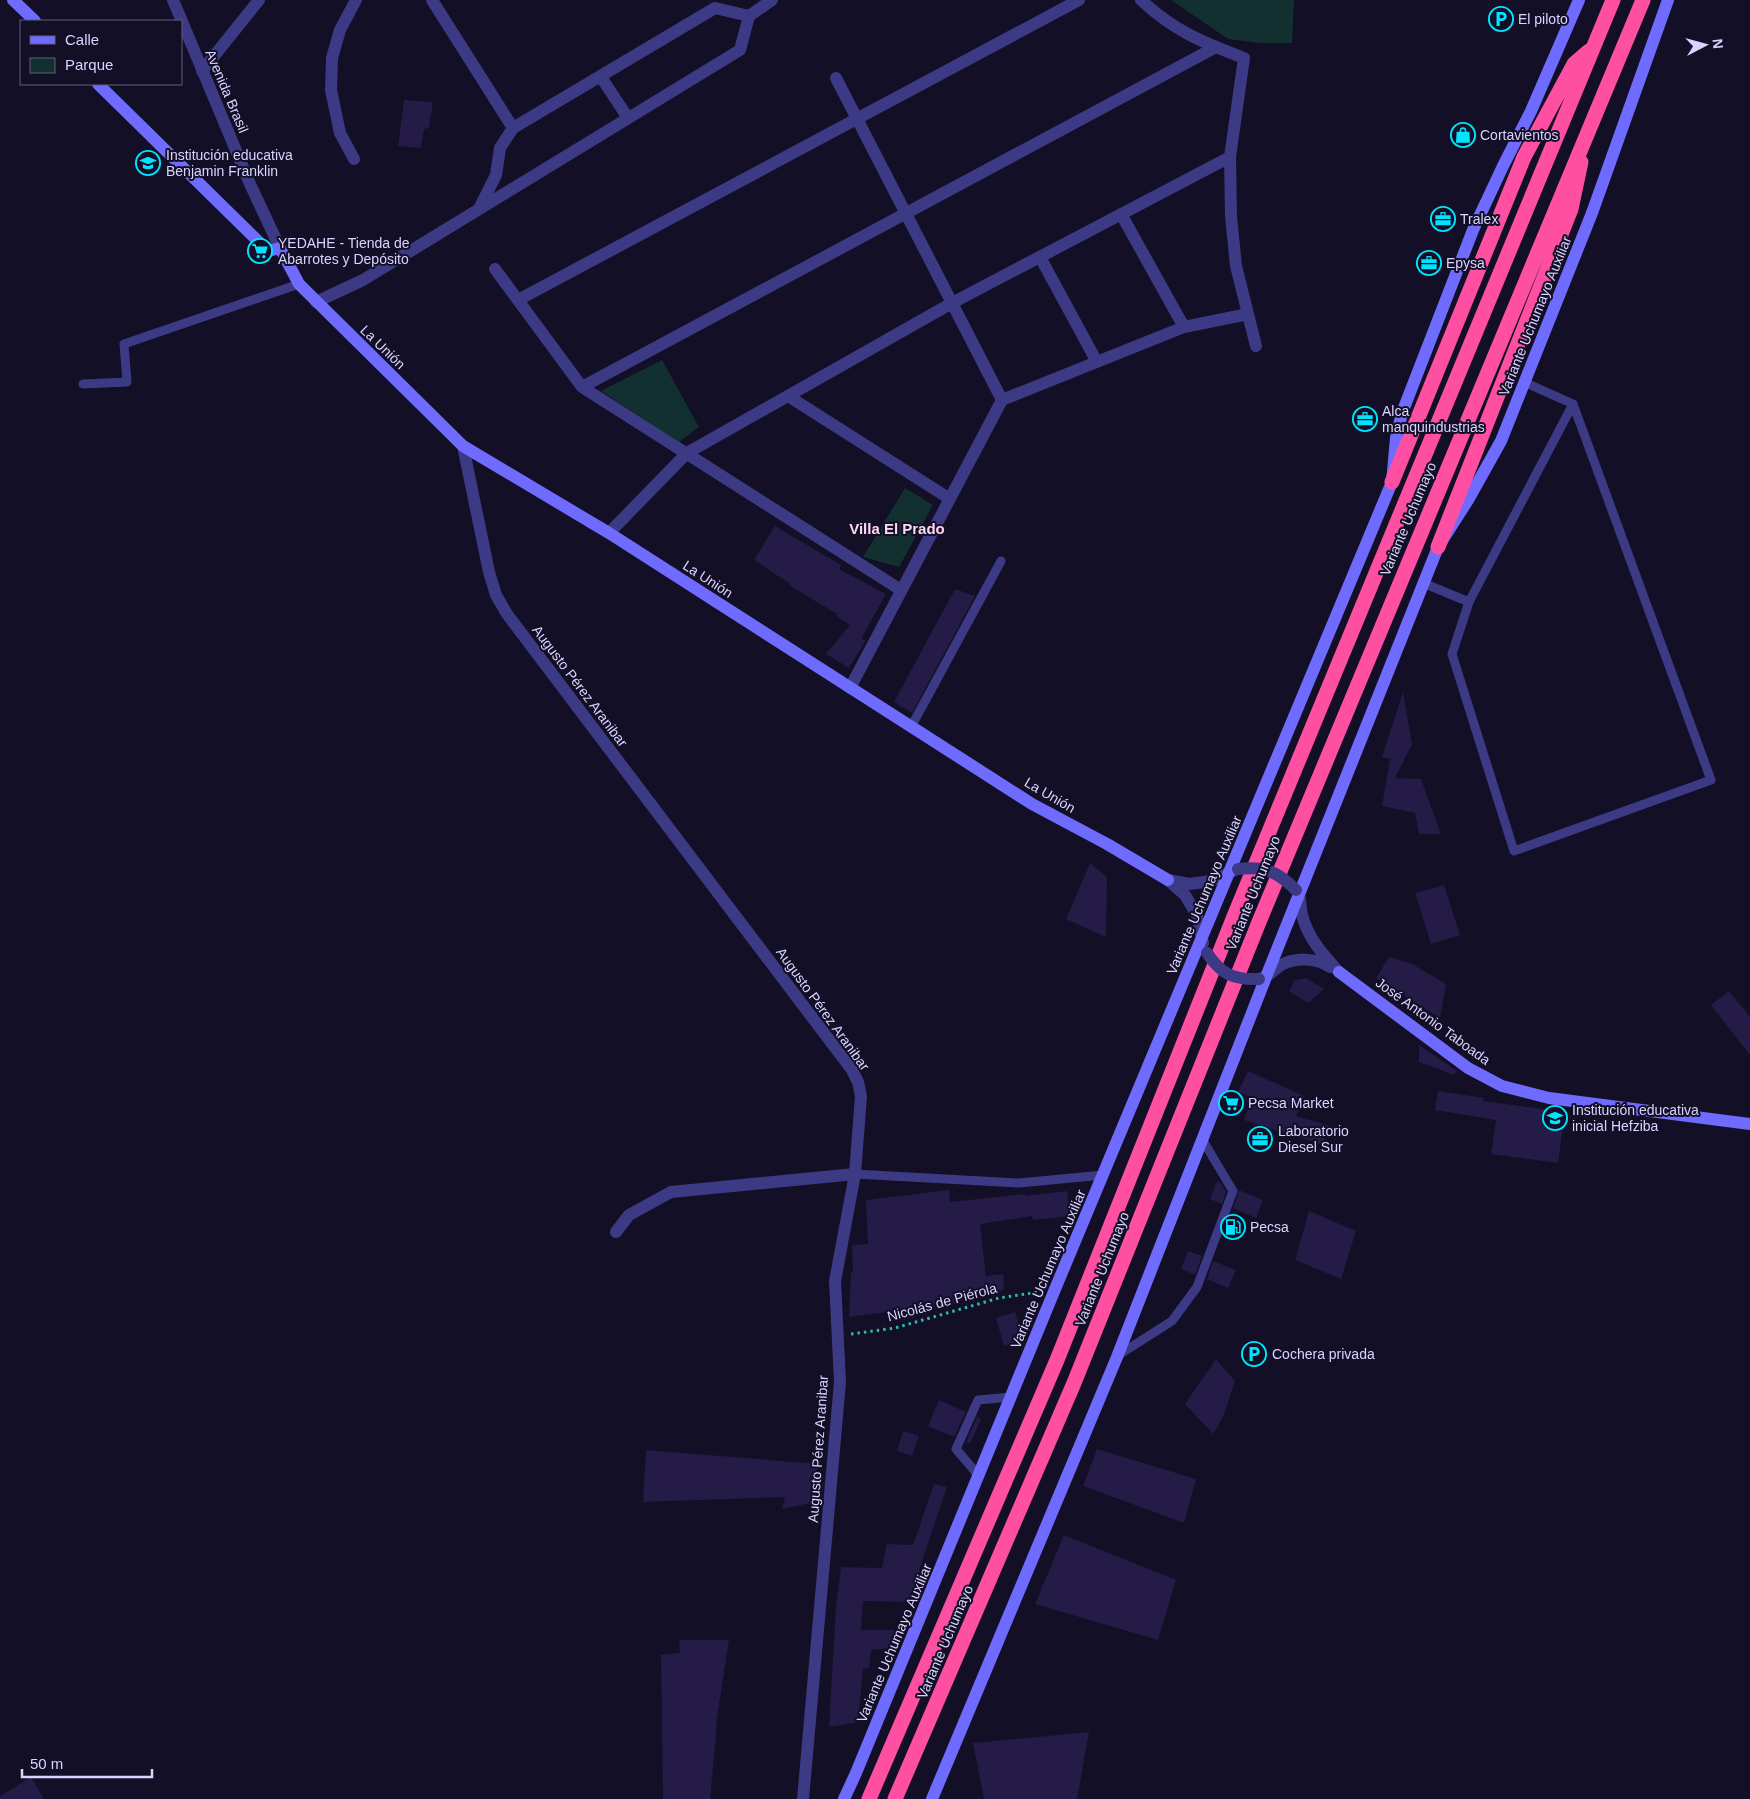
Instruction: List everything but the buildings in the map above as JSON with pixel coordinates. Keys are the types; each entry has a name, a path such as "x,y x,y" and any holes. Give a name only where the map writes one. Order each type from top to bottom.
{"highway":[{"name":"Variante Uchumayo","path":"869,1799 1057,1360 1232,923 1613,0"},
{"name":"Variante Uchumayo","path":"895,1799 1074,1383 1262,912 1643,0"},
{"path":"1392,482 1524,157 1574,64 1592,48"},
{"path":"1438,546 1571,209 1588,128"}],"main road":[{"path":"13,0 33,20"},
{"name":"Variante Uchumayo Auxiliar","path":"844,1799 1202,938 1234,870 1392,482 1396,438 1402,413 1474,230 1503,166 1531,112 1579,0"},
{"name":"Variante Uchumayo Auxiliar","path":"932,1799 1117,1356 1202,1139 1262,978 1438,546 1468,500 1500,441 1592,213 1668,0"},
{"path":"99,85 268,251 280,248"},
{"name":"La Unión","path":"280,248 299,284 463,446 609,533 1032,804 1107,844 1168,880"},
{"name":"José Antonio Taboada","path":"1339,972 1468,1068 1502,1086 1549,1098 1750,1124"}],"street":[{"name":"Avenida Brasil","path":"173,0 181,20"},
{"path":"202,71 259,0"},
{"path":"354,159 340,133 331,90 332,58 340,30 356,0"},
{"path":"432,0 513,128"},
{"path":"316,302 363,280 740,50 750,16 772,0"},
{"path":"518,300 1079,0"},
{"path":"1141,0 1158,16 1181,32 1244,58 1230,157 1231,216 1236,266 1256,346"},
{"path":"478,210 496,175 500,148 513,128 715,8 750,16"},
{"name":"Avenida Brasil","path":"182,22 250,184 280,248"},
{"path":"582,387 1216,47"},
{"path":"601,77 628,118"},
{"path":"836,78 1002,400"},
{"path":"609,533 686,453 952,303 1230,157"},
{"path":"1122,214 1184,327"},
{"path":"1040,257 1097,362"},
{"path":"495,269 582,387 901,590"},
{"path":"850,688 1002,400 1184,327 1248,314"},
{"path":"788,396 950,499"},
{"name":"Augusto Pérez Aranibar","path":"463,446 489,572 496,594 507,614 852,1070 858,1082 861,1096 855,1174 835,1281 840,1382 803,1799"},
{"path":"1234,870 1254,868 1270,871 1284,878 1298,892"},
{"name":"La Unión","path":"1168,880 1189,884 1211,881 1234,870"},
{"name":"La Unión","path":"1168,880 1185,895 1197,915 1202,938"},
{"name":"José Antonio Taboada","path":"1298,892 1302,916 1310,937 1323,956 1339,972"},
{"path":"1202,938 1207,953 1216,966 1228,975 1243,979 1262,978"},
{"name":"José Antonio Taboada","path":"1262,978 1282,964 1301,959 1321,961 1339,972"},
{"path":"616,1232 629,1215 671,1192 855,1174"}],"lane":[{"path":"83,384 127,382 124,344 299,284"},
{"path":"1524,382 1573,404 1711,780 1514,851 1452,654 1469,602 1573,404"},
{"path":"911,727 1001,561"},
{"path":"1423,583 1469,602"},
{"path":"1117,1356 1172,1321 1197,1287 1234,1191 1202,1139"},
{"path":"855,1174 1019,1184 1103,1175"},
{"path":"979,1476 956,1449 978,1400 1011,1397"}],"path":[{"name":"Nicolás de Piérola","path":"838,1336 895,1328 999,1298 1041,1292 1053,1294"}],"green space":[{"path":"1171,0 1294,0 1292,43 1260,43 1228,39"},
{"path":"662,360 699,427 679,442 601,391"},
{"path":"905,488 933,505 899,567 863,557"}],"place":[{"name":"El piloto","path":"1501,19"},
{"name":"Cortavientos","path":"1463,135"},
{"name":"Institución educativa Benjamin Franklin","path":"148,163"},
{"name":"Tralex","path":"1443,219"},
{"name":"YEDAHE - Tienda de Abarrotes y Depósito","path":"260,251"},
{"name":"Epysa","path":"1429,263"},
{"name":"Alca manquindustrias","path":"1365,419"},
{"name":"Pecsa Market","path":"1231,1103"},
{"name":"Institución educativa inicial Hefziba","path":"1555,1118"},
{"name":"Laboratorio Diesel Sur","path":"1260,1139"},
{"name":"Pecsa","path":"1233,1227"},
{"name":"Cochera privada","path":"1254,1354"}],"district":[{"name":"Villa El Prado","path":"897,528"}]}
